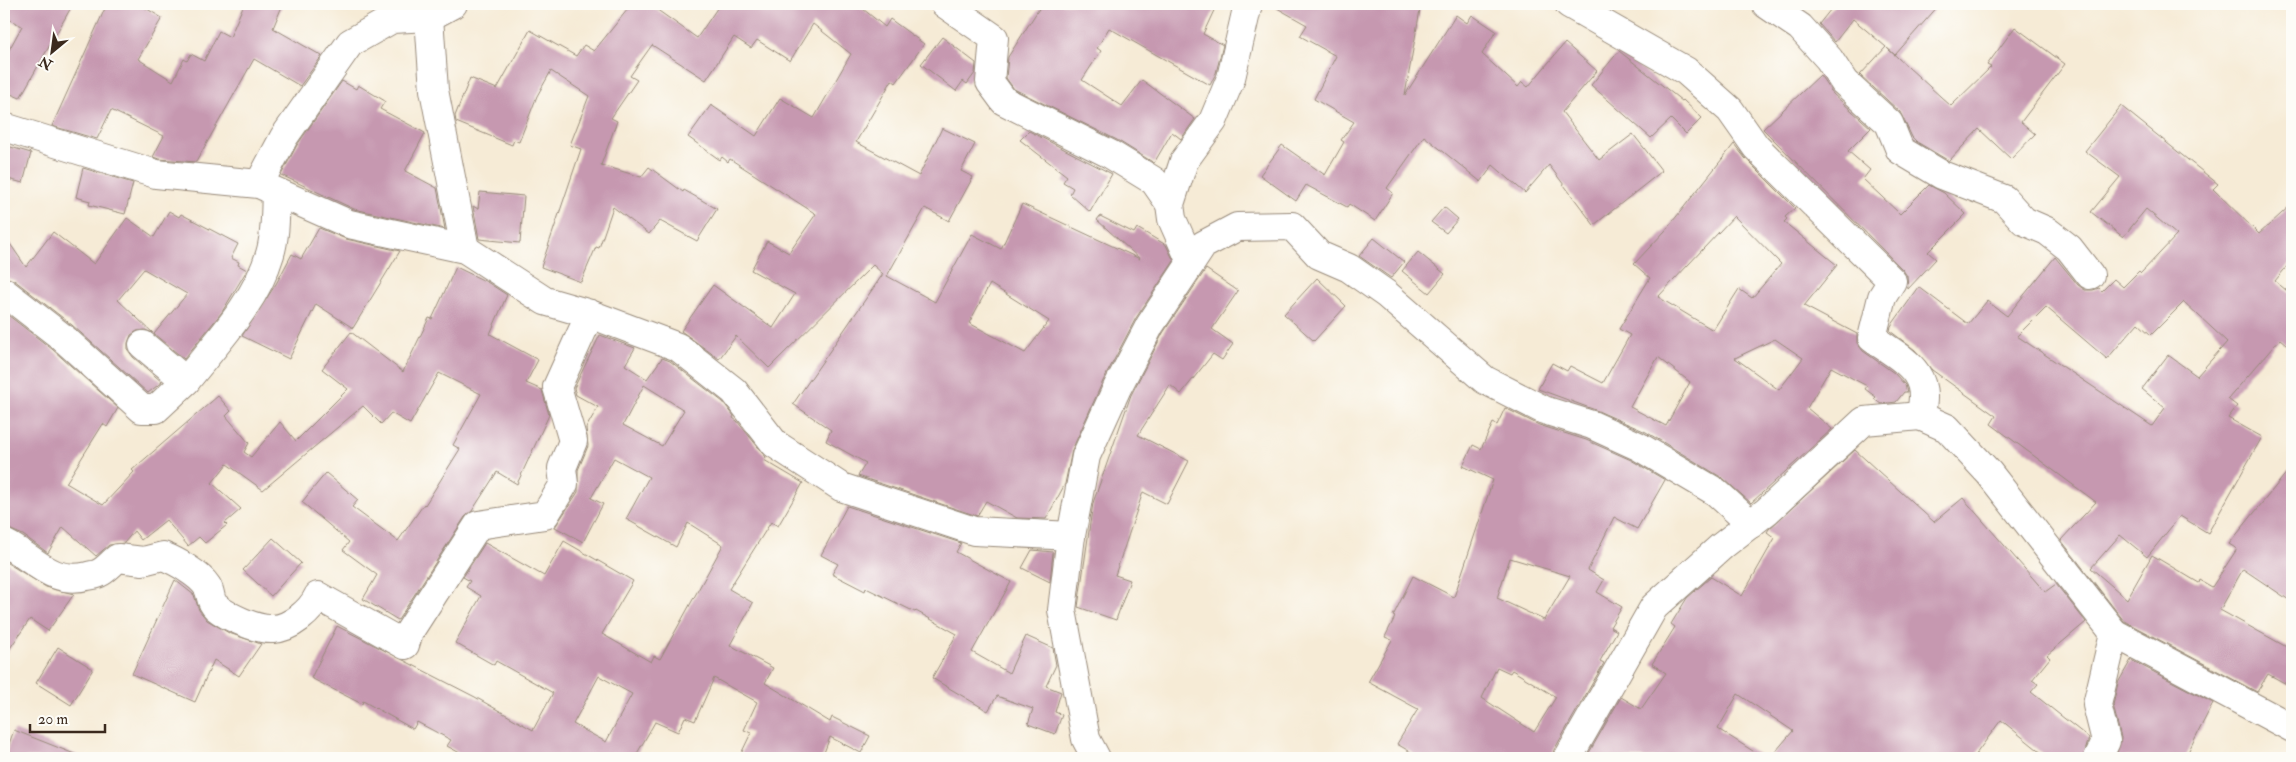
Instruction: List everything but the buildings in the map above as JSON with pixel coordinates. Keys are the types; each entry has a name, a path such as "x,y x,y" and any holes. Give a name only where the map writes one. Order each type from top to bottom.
{"street":[{"path":"4,292 62,337 142,409 156,409 186,381 237,317 253,291 270,254 268,188 284,137 350,43 392,19 429,17 453,4"},
{"path":"945,4 994,38 990,82 1004,101 1110,154 1147,176 1154,181 1170,204"},
{"path":"1191,262 1172,219 1170,204 1184,160 1213,121 1231,78 1248,4"},
{"path":"1570,4 1686,71 1730,110 1756,147 1892,281 1882,297 1872,338 1915,369 1922,385 1924,402 1920,416"},
{"path":"1766,4 1800,27 1829,58 1844,82 1889,123 1900,150 1942,175 2004,199 2024,222 2047,231 2069,248 2090,274"},
{"path":"429,17 434,90 465,249"},
{"path":"4,127 156,174 268,188 348,224 465,249 545,301 590,314 678,347 734,391 775,444 841,487 974,531 1071,536"},
{"path":"1096,758 1086,739 1062,610 1071,536 1086,456 1117,388 1150,325 1191,262 1203,246 1236,227 1292,226 1319,255 1348,268 1386,294 1485,380 1544,410 1592,425 1638,446 1716,492 1751,524"},
{"path":"4,544 28,556 49,573 64,579 99,573 118,558 143,561 163,556 202,580 208,588 211,601 225,614 246,623 273,629 294,622 314,605 318,596 405,645 409,632 478,525 545,515 564,484 562,468 574,441 556,387 590,314"},
{"path":"143,345 186,381"},
{"path":"1568,758 1654,607 1722,546 1751,524 1864,421 1920,416 1947,428 1989,473 2114,633 2292,728"},
{"path":"2098,758 2106,741 2097,705 2114,633"}]}
